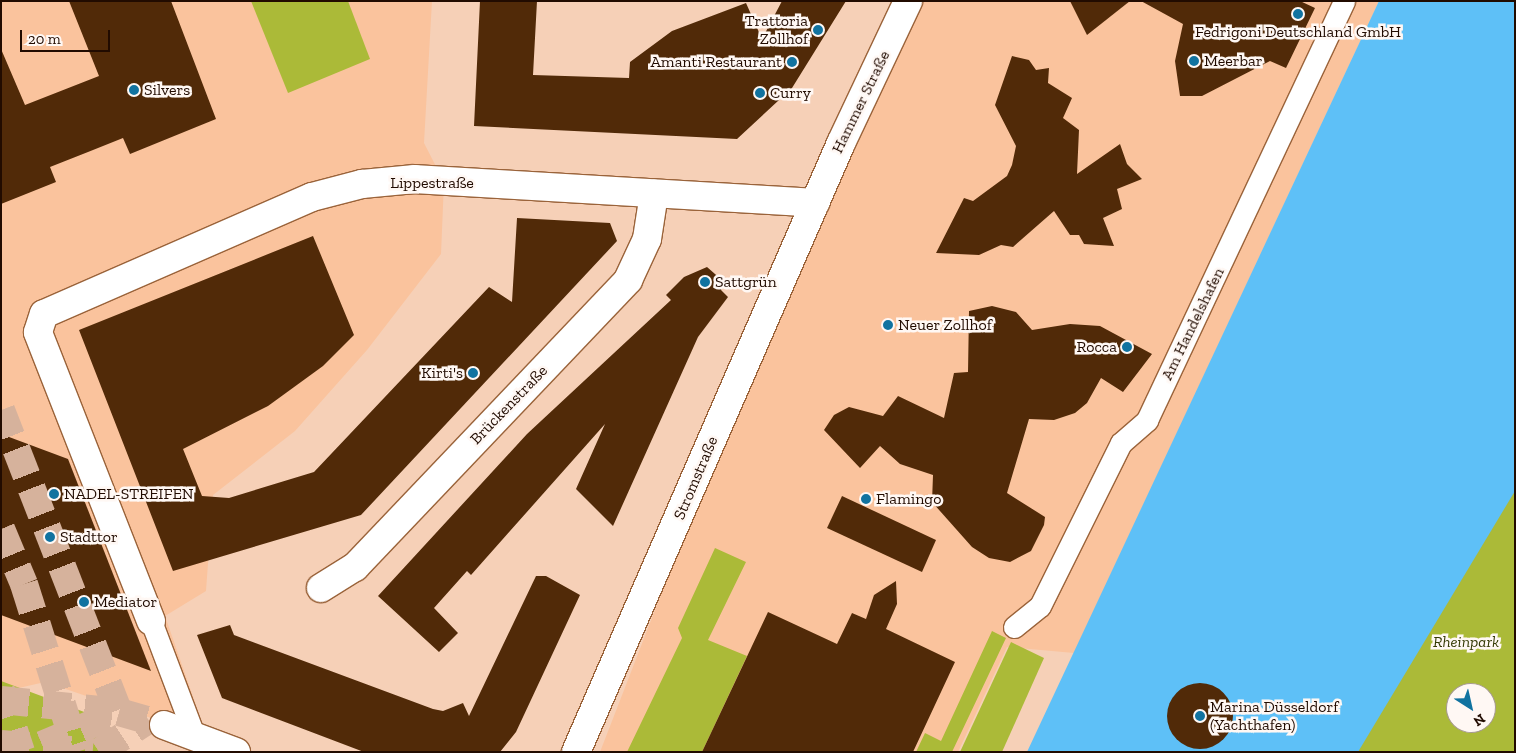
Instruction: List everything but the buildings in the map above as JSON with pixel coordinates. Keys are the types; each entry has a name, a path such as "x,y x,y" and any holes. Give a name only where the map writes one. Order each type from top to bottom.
{"street":[{"name":"Hammer Straße","path":"815,203 908,1"},
{"name":"Am Handelshafen","path":"1014,627 1040,606 1121,443 1147,420 1344,1"},
{"name":"Lippestraße","path":"151,621 38,332 44,314 312,198 362,184 415,179 815,203"},
{"name":"Brückenstraße","path":"321,588 355,567 628,280 647,239 654,194"},
{"name":"Stromstraße","path":"576,752 815,203"},
{"path":"151,621 204,742"},
{"path":"164,725 204,742 236,752"}],"shaded area":[{"path":"1,1 432,1 424,143 444,182 441,254 367,350 295,431 213,495 206,591 165,616 207,737 45,682 1,692"},
{"path":"913,1 1379,1 1074,653 1007,647 958,752 600,752 712,463"}],"green space":[{"path":"251,1 348,1 370,59 288,93"},
{"name":"Rheinpark","path":"1515,477 1515,752 1343,752"},
{"path":"715,548 746,562 708,640 747,656 702,752 627,752 682,638 678,628"},
{"path":"992,631 1006,638 952,752 916,752 925,733 941,741"},
{"path":"1011,642 1044,658 1002,752 960,752"},
{"path":"1,681 95,716 108,752 9,752 1,731"}],"water":[{"path":"1379,1 1515,1 1515,491 1358,752 1027,752"}],"tunnel":[{"path":"1,410 119,712"},
{"path":"1,529 24,584 77,752"},
{"path":"1,690 21,752"},
{"path":"1,700 119,712 164,725"},
{"path":"42,745 118,713"},
{"path":"99,752 148,720"},
{"path":"1,744 93,752"}],"place":[{"name":"Fedrigoni Deutschland GmbH","path":"1298,14"},
{"name":"Trattoria Zollhof","path":"818,30"},
{"name":"Meerbar","path":"1194,61"},
{"name":"Amanti Restaurant","path":"792,62"},
{"name":"Silvers","path":"134,90"},
{"name":"Curry","path":"760,93"},
{"name":"Sattgrün","path":"705,282"},
{"name":"Neuer Zollhof","path":"888,325"},
{"name":"Rocca","path":"1127,347"},
{"name":"Kirti's","path":"473,373"},
{"name":"NADEL-STREIFEN","path":"54,494"},
{"name":"Flamingo","path":"866,499"},
{"name":"Stadttor","path":"50,537"},
{"name":"Mediator","path":"84,602"},
{"name":"Marina Düsseldorf (Yachthafen)","path":"1200,716"}]}
